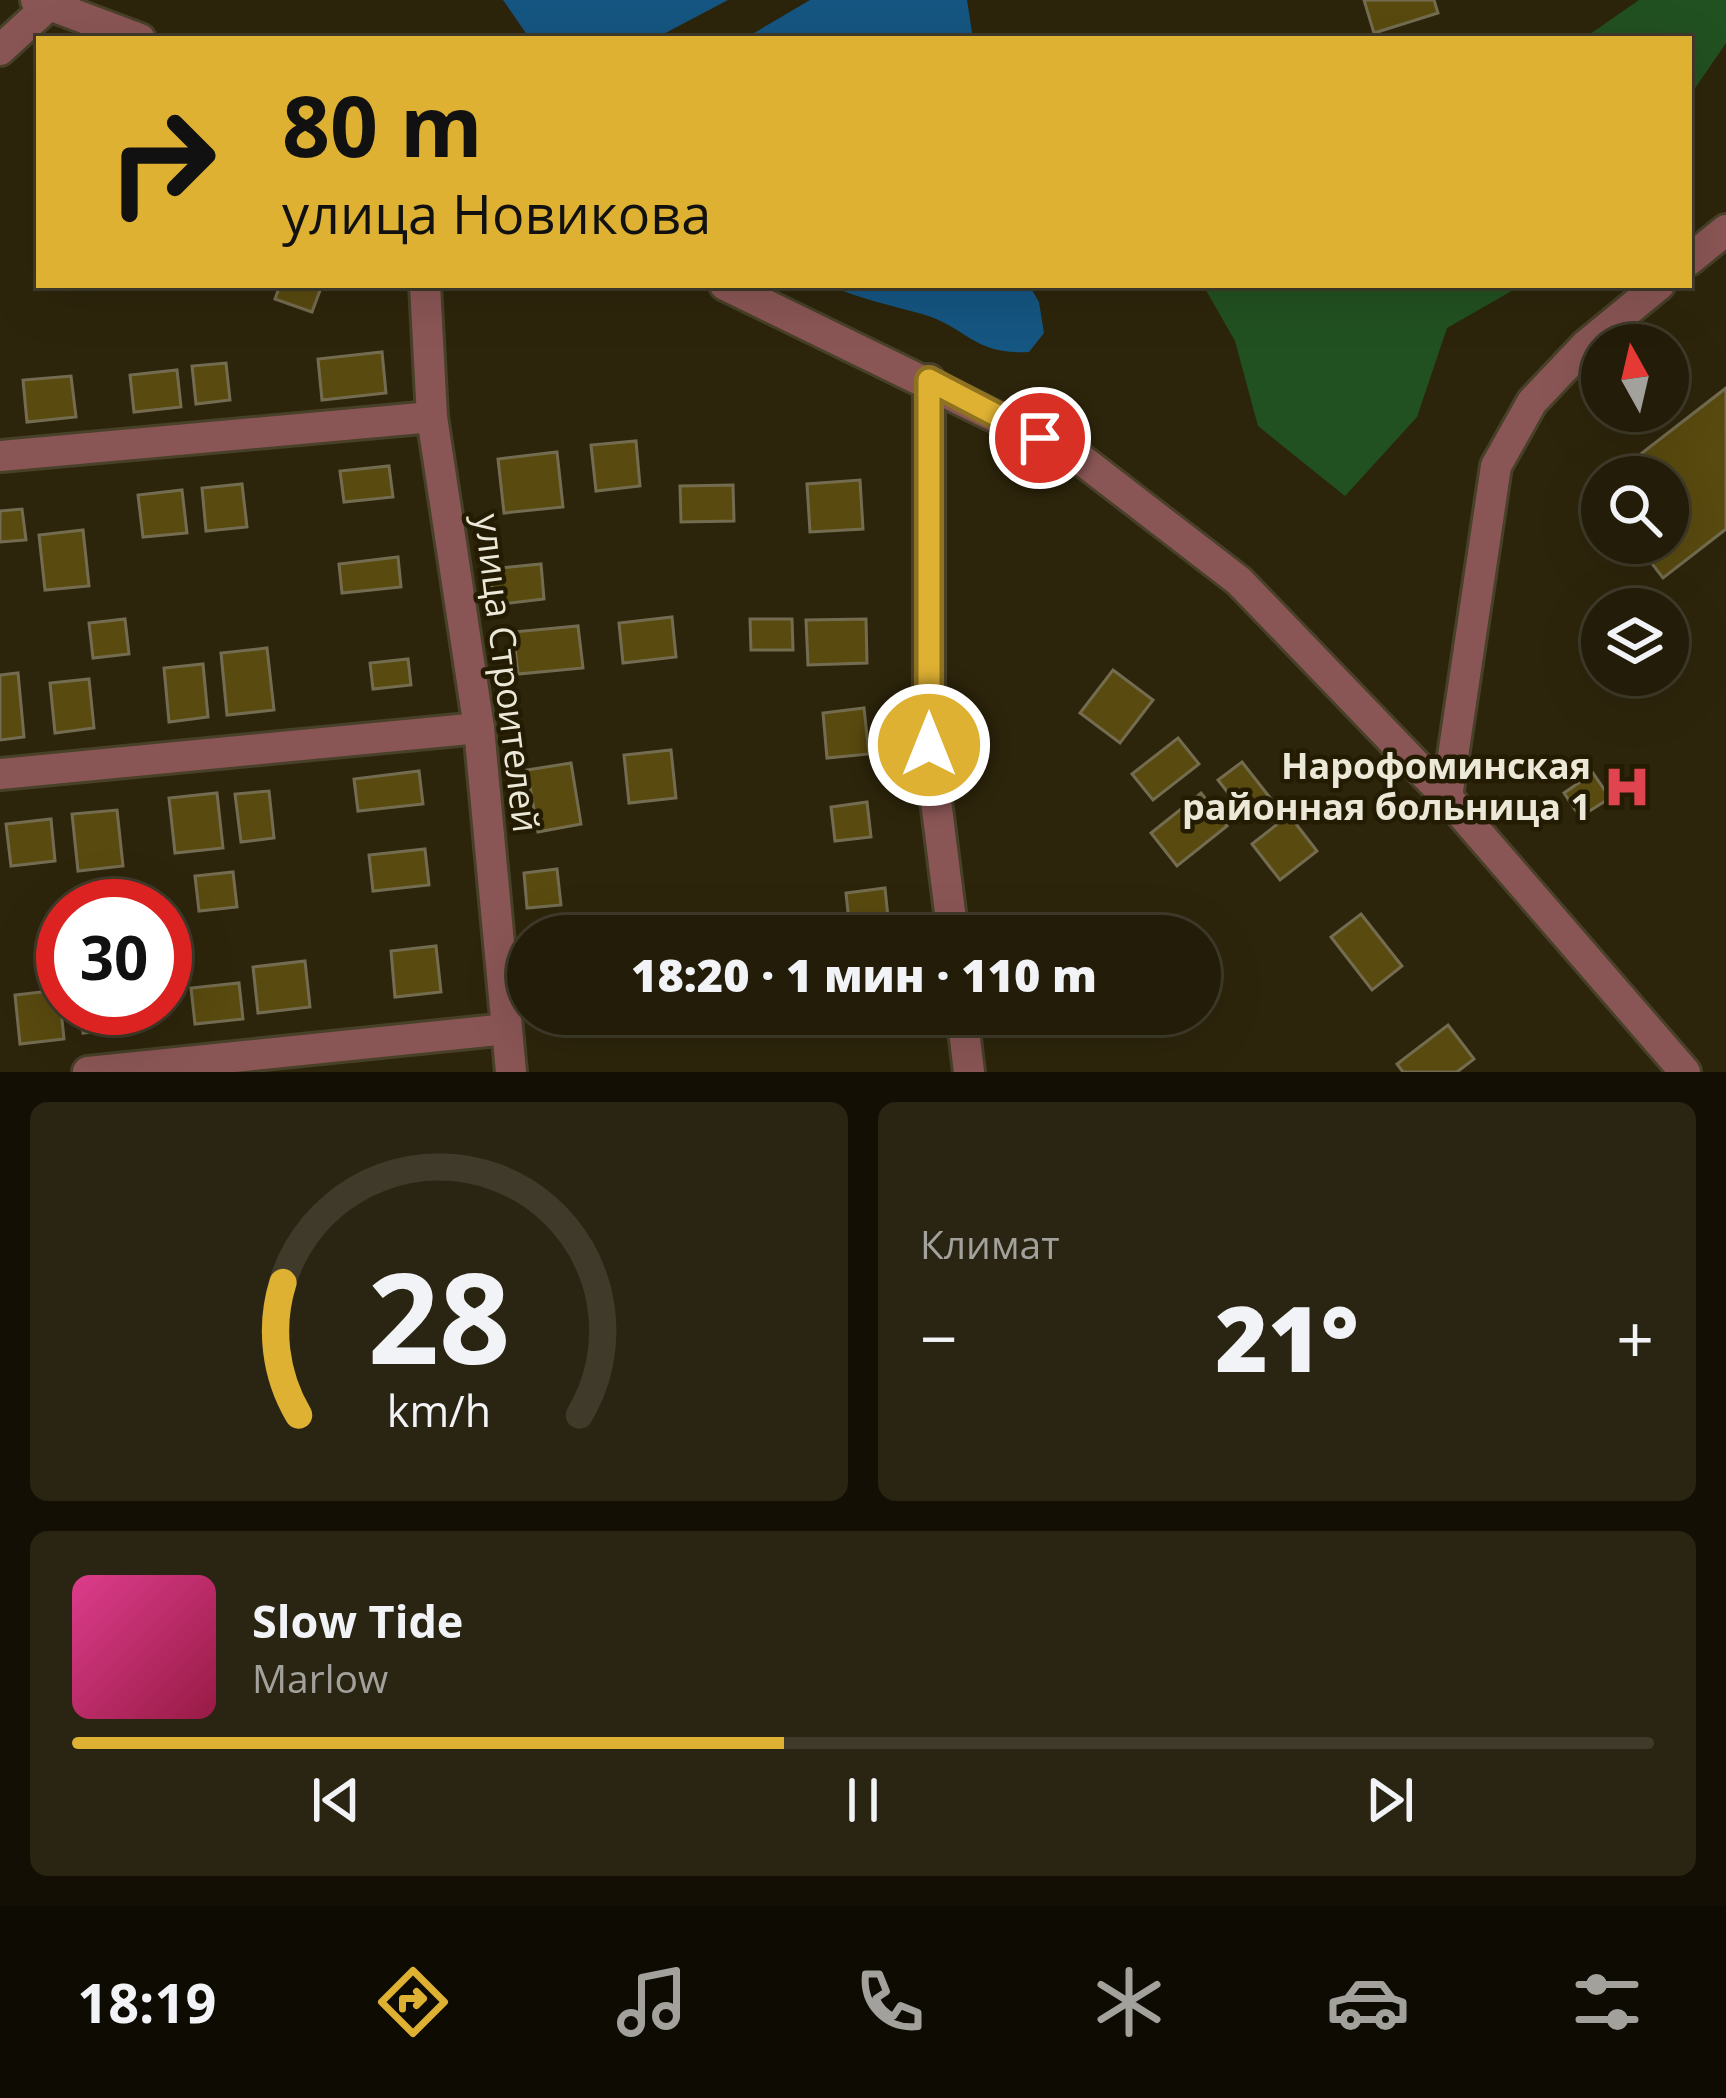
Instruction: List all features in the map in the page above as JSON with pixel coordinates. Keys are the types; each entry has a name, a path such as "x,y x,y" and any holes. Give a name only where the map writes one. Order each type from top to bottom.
{"street":[{"path":"0,50 43,3 132,36"},
{"path":"1692,258 1726,230"},
{"name":"улица Строителей","path":"425,288 432,417 479,728 507,1029"},
{"path":"731,288 929,380 1078,457 1239,581 1447,797 1685,1072"},
{"path":"1447,797 1496,466 1532,402 1586,345 1655,288"},
{"path":"929,380 929,745 949,915"},
{"path":"0,457 432,417"},
{"path":"0,773 479,728"},
{"path":"88,1072 507,1029"},
{"name":"улица Строителей","path":"508,1035 512,1072"},
{"path":"965,1035 969,1072"}],"green space":[{"path":"1639,0 1726,0 1726,43 1692,93 1692,36 1587,36"},
{"path":"1205,288 1517,288 1447,328 1417,417 1345,496 1258,426 1235,341"}],"water":[{"path":"503,0 728,0 660,36 528,36"},
{"path":"810,0 967,0 973,36 749,36"},
{"path":"837,288 1031,288 1039,302 1044,333 1029,352 1010,352 983,345 922,314"}],"building":[{"path":"1364,0 1434,0 1438,13 1374,33"},
{"path":"279,288 321,288 312,312 275,299"},
{"path":"382,352 386,393 322,400 318,359"},
{"path":"226,363 230,400 196,404 192,366"},
{"path":"177,370 181,407 134,412 130,375"},
{"path":"71,376 76,417 27,422 23,380"},
{"path":"1726,388 1726,529 1689,558 1689,456 1638,456 1669,432 1689,432 1689,417"},
{"path":"636,441 640,486 596,491 591,445"},
{"path":"557,452 563,507 504,513 498,459"},
{"path":"389,466 393,497 344,502 340,471"},
{"path":"860,480 863,529 810,532 807,484"},
{"path":"242,484 247,527 206,531 202,488"},
{"path":"733,485 734,521 681,522 680,486"},
{"path":"182,490 187,533 143,537 138,495"},
{"path":"22,509 26,540 0,542 0,511"},
{"path":"83,530 89,586 45,590 39,535"},
{"path":"398,557 401,587 342,593 339,564"},
{"path":"541,564 544,599 494,605 490,569"},
{"path":"1652,564 1681,564 1663,578"},
{"path":"672,617 676,657 623,663 619,623"},
{"path":"125,619 129,654 93,658 89,623"},
{"path":"750,619 792,619 793,650 751,650"},
{"path":"866,619 867,663 808,665 806,620"},
{"path":"578,626 583,668 518,674 513,632"},
{"path":"267,648 274,710 227,715 221,653"},
{"path":"408,659 411,685 373,689 370,663"},
{"path":"203,664 208,717 169,722 164,668"},
{"path":"1113,670 1153,700 1120,743 1080,713"},
{"path":"18,673 24,737 0,740 0,675"},
{"path":"89,679 94,728 55,733 50,683"},
{"path":"864,708 869,754 827,758 823,713"},
{"path":"1178,738 1199,764 1153,800 1132,774"},
{"path":"671,750 676,798 629,803 624,755"},
{"path":"1242,762 1271,799 1247,817 1218,780"},
{"path":"571,763 581,824 538,832 527,770"},
{"path":"419,771 423,804 358,811 354,779"},
{"path":"1593,773 1610,798 1580,817 1564,793"},
{"path":"269,791 274,838 241,842 235,794"},
{"path":"217,793 223,848 175,853 169,798"},
{"path":"1201,793 1227,826 1177,866 1151,833"},
{"path":"867,802 871,837 835,841 831,807"},
{"path":"117,810 123,866 78,871 72,814"},
{"path":"1289,815 1317,851 1280,880 1252,844"},
{"path":"51,819 55,861 11,866 6,824"},
{"path":"425,849 429,885 373,891 369,855"},
{"path":"557,869 561,905 527,908 524,873"},
{"path":"233,872 237,907 199,911 195,876"},
{"path":"885,888 888,915 848,915 846,893"},
{"path":"1361,914 1402,966 1372,990 1331,937"},
{"path":"436,946 441,992 395,997 391,951"},
{"path":"305,961 310,1007 258,1013 253,967"},
{"path":"239,983 243,1019 195,1024 192,988"},
{"path":"36,993 36,1035 64,1035 64,1039 20,1044 15,995"},
{"path":"1448,1025 1474,1059 1457,1072 1403,1072 1397,1064"}],"place":[{"name":"Нарофоминская районная больница 1","path":"1627,787"}],"route":[{"path":"929,745 929,380 1040,438"}]}
